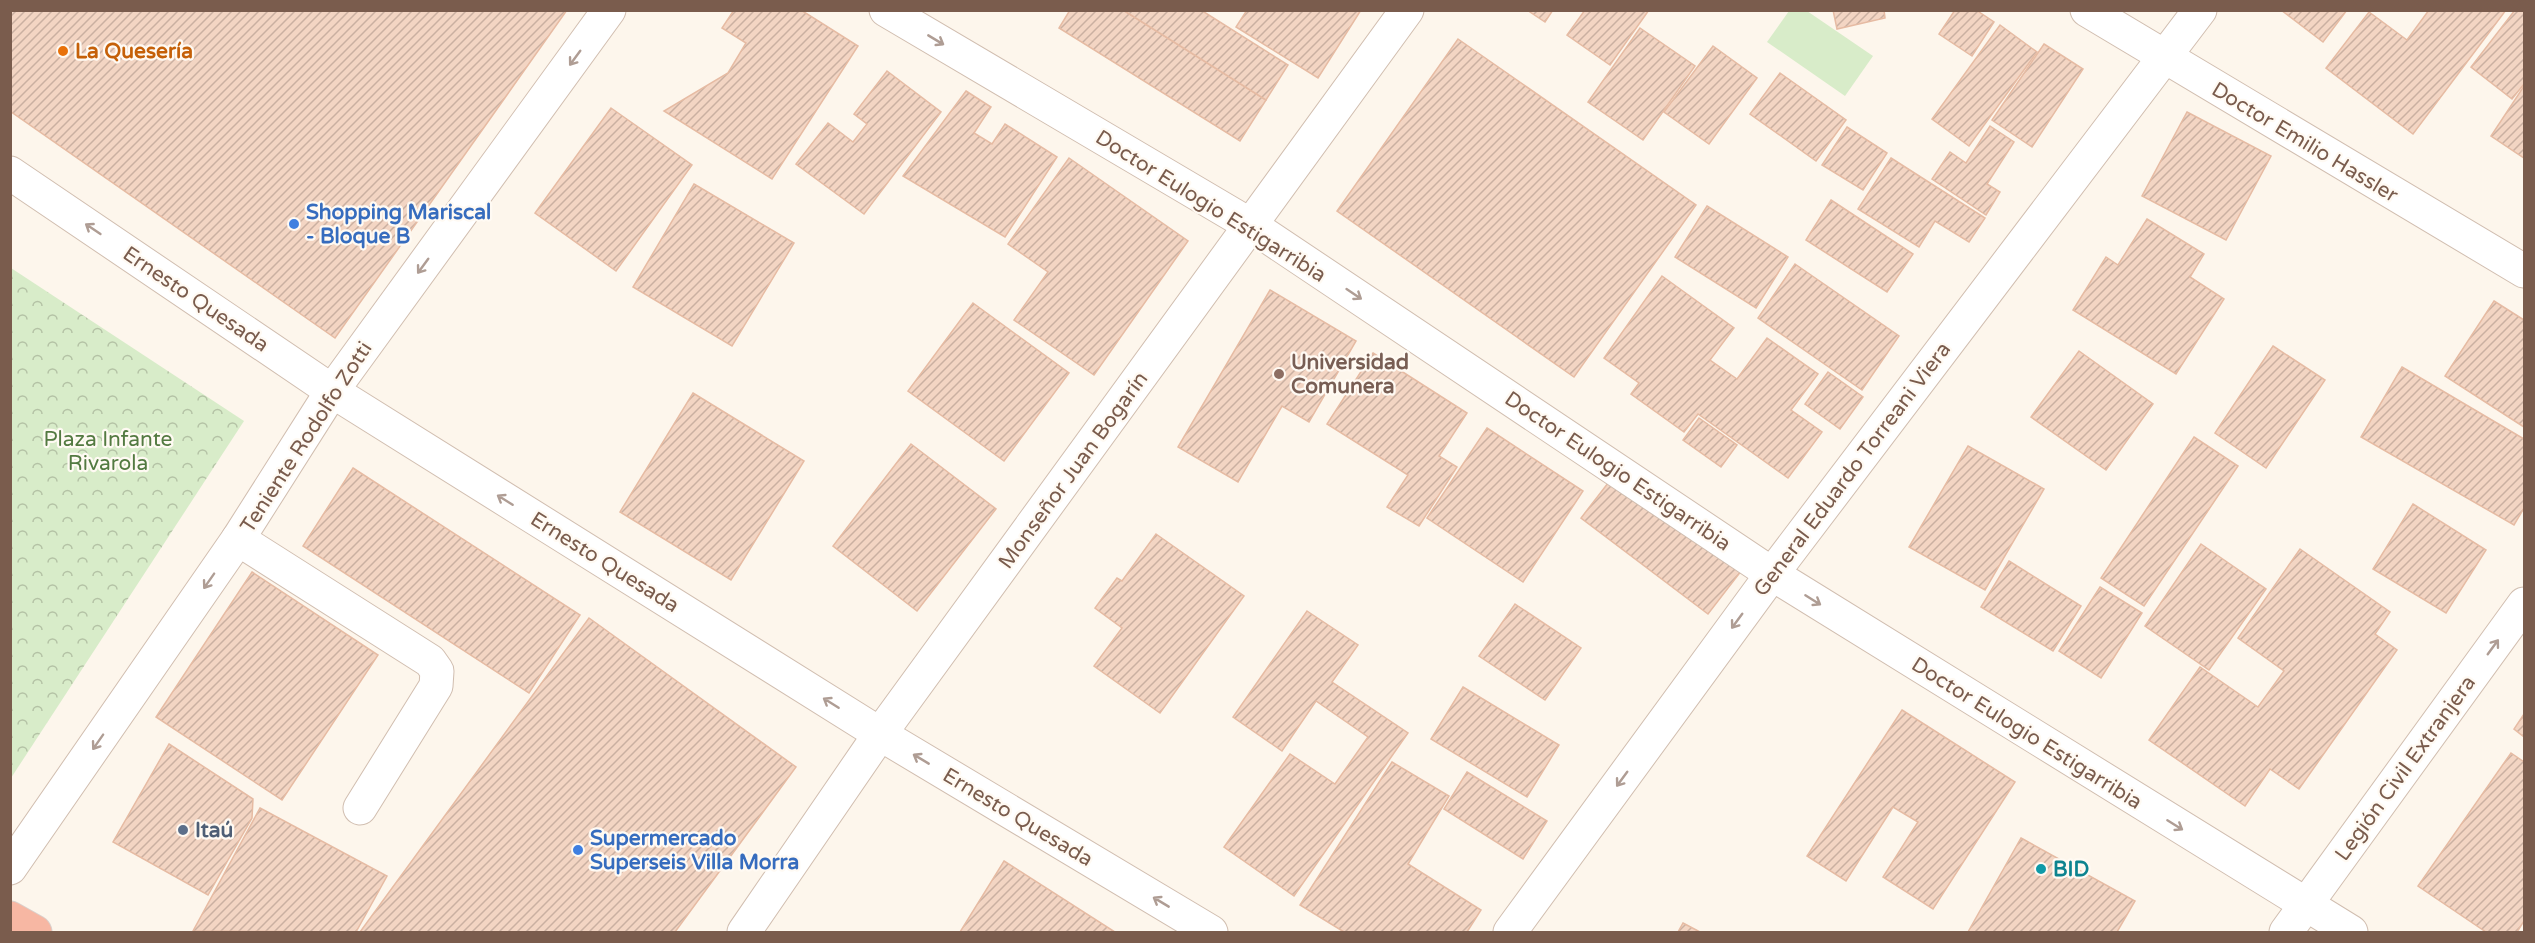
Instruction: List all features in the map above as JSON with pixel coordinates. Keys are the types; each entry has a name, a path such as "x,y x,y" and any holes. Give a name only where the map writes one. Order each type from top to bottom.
{"highway":[{"path":"10,918 34,933"}],"street":[{"name":"Teniente Rodolfo Zotti","path":"10,868 238,539 332,391 609,10"},
{"name":"Doctor Eulogio Estigarribia","path":"886,10 1252,226 1772,574 2351,933"},
{"name":"Monseñor Juan Bogarín","path":"744,933 880,734 1252,226 1407,10"},
{"name":"Doctor Emilio Hassler","path":"2086,10 2524,272"},
{"name":"General Eduardo Torreani Viera","path":"1510,933 1772,574 2200,10"},
{"name":"Ernesto Quesada","path":"10,173 332,391 880,734 1211,933"},
{"path":"238,539 430,661 437,671 436,686 360,808"},
{"name":"Legión Civil Extranjera","path":"2286,933 2524,604"}],"green space":[{"path":"1789,11 1807,11 1873,56 1845,96 1767,42"},
{"name":"Plaza Infante Rivarola","path":"11,268 244,421 11,778"}],"building":[{"name":"Shopping Mariscal - Bloque B","path":"10,10 567,10 335,338 10,111"},
{"path":"734,10 801,10 858,46 772,179 664,111 728,73 746,43 722,28"},
{"path":"1070,10 1123,10 1266,100 1240,141 1059,28"},
{"path":"1123,10 1201,10 1288,65 1266,100"},
{"path":"1247,10 1361,10 1318,78 1236,27"},
{"path":"1527,10 1553,10 1545,22"},
{"path":"1585,10 1649,10 1610,65 1567,35"},
{"path":"1833,10 1884,10 1885,18 1837,29"},
{"path":"1955,10 1976,10 1994,22 1972,56 1939,34"},
{"path":"2281,10 2347,10 2323,42"},
{"path":"2429,10 2506,10 2413,134 2326,68 2369,12 2407,40"},
{"path":"2515,10 2524,10 2524,84 2512,99 2471,67"},
{"path":"2000,25 2037,52 1969,146 1932,119"},
{"path":"1640,28 1695,66 1643,140 1588,102"},
{"path":"1458,39 1696,205 1574,377 1337,211"},
{"path":"2044,44 2083,69 2032,147 1992,120"},
{"path":"1713,46 1757,78 1709,144 1664,112"},
{"path":"887,71 941,112 864,214 796,164 828,123 853,142 867,124 854,114"},
{"path":"1780,73 1846,120 1816,161 1750,114"},
{"path":"2524,86 2524,158 2491,136"},
{"path":"966,91 991,107 974,133 992,144 1005,124 1057,157 1005,237 903,176"},
{"path":"611,108 692,165 616,271 535,213"},
{"path":"2187,112 2271,156 2226,240 2142,196"},
{"path":"1990,126 2014,142 1987,184 2000,192 1986,215 1932,179 1950,152 1966,163"},
{"path":"1847,127 1887,153 1863,190 1822,165"},
{"path":"1069,158 1188,241 1094,375 1014,320 1048,272 1008,244"},
{"path":"1891,158 1985,218 1969,242 1935,221 1919,247 1858,209"},
{"path":"694,184 794,243 732,346 633,287"},
{"path":"1831,200 1913,254 1887,292 1806,240"},
{"path":"1707,206 1788,257 1756,308 1675,257"},
{"path":"2147,219 2204,254 2190,277 2224,299 2176,374 2073,310 2106,257 2118,265"},
{"path":"1795,264 1899,336 1862,390 1758,318"},
{"path":"1662,276 1734,328 1710,360 1737,379 1767,338 1818,374 1791,410 1822,432 1788,478 1698,414 1684,432 1631,394 1639,383 1604,358"},
{"name":"Universidad Comunera","path":"1270,290 1356,341 1309,422 1282,406 1238,482 1178,447"},
{"path":"2494,301 2524,320 2524,427 2445,376"},
{"path":"973,303 1069,373 1004,461 908,391"},
{"path":"2273,346 2325,380 2266,468 2215,433"},
{"path":"2079,351 2153,404 2106,470 2031,417"},
{"path":"1373,353 1467,413 1439,456 1457,467 1419,526 1387,507 1408,475 1327,424"},
{"path":"2402,367 2524,439 2524,508 2514,525 2361,437"},
{"path":"1828,372 1863,397 1840,429 1805,404"},
{"path":"693,393 804,461 731,580 620,512"},
{"path":"1699,418 1737,445 1721,467 1683,440"},
{"path":"1487,428 1583,491 1523,582 1427,518"},
{"path":"2194,437 2238,466 2144,606 2101,578"},
{"path":"911,444 996,509 917,611 833,546"},
{"path":"1968,446 2044,489 1985,590 1909,547"},
{"path":"353,468 580,615 529,693 303,546"},
{"path":"1615,474 1742,570 1708,614 1581,518"},
{"path":"2413,504 2486,550 2446,613 2373,569"},
{"path":"1156,534 1244,596 1160,713 1094,666 1122,628 1095,608 1117,578 1122,581"},
{"path":"2201,544 2266,589 2209,670 2145,626"},
{"path":"2300,549 2390,612 2375,634 2397,650 2299,789 2270,769 2245,806 2149,740 2200,667 2258,707 2284,671 2238,638"},
{"path":"2009,561 2081,606 2053,651 1981,607"},
{"path":"252,572 378,655 282,800 156,717"},
{"path":"2100,587 2142,613 2101,678 2059,651"},
{"path":"1515,604 1581,648 1545,700 1479,656"},
{"path":"1307,611 1358,645 1332,682 1408,733 1294,896 1224,847 1290,754 1335,784 1368,737 1316,701 1282,751 1233,717"},
{"name":"Supermercado Superseis Villa Morra","path":"589,618 796,767 675,932 360,932"},
{"path":"1463,687 1559,745 1527,797 1431,739"},
{"path":"1902,710 2015,782 1933,909 1883,877 1918,822 1893,807 1846,881 1807,856"},
{"path":"2524,714 2524,737 2514,729"},
{"name":"Itaú","path":"169,744 253,799 252,818 208,895 113,842"},
{"path":"2511,753 2524,762 2524,921 2517,932 2486,932 2418,886"},
{"path":"1392,762 1449,796 1408,864 1481,910 1467,932 1344,932 1300,905"},
{"path":"1467,772 1547,821 1523,859 1444,809"},
{"path":"260,808 387,876 356,932 193,931"},
{"name":"BID","path":"2021,838 2135,901 2117,932 1968,932"},
{"path":"1004,861 1115,932 960,932"},
{"path":"1683,923 1700,932 1678,932"}],"place":[{"name":"La Quesería","path":"63,51"},
{"name":"Shopping Mariscal - Bloque B","path":"294,224"},
{"name":"Universidad Comunera","path":"1279,374"},
{"name":"Itaú","path":"183,830"},
{"name":"Supermercado Superseis Villa Morra","path":"578,850"},
{"name":"BID","path":"2041,869"}]}
